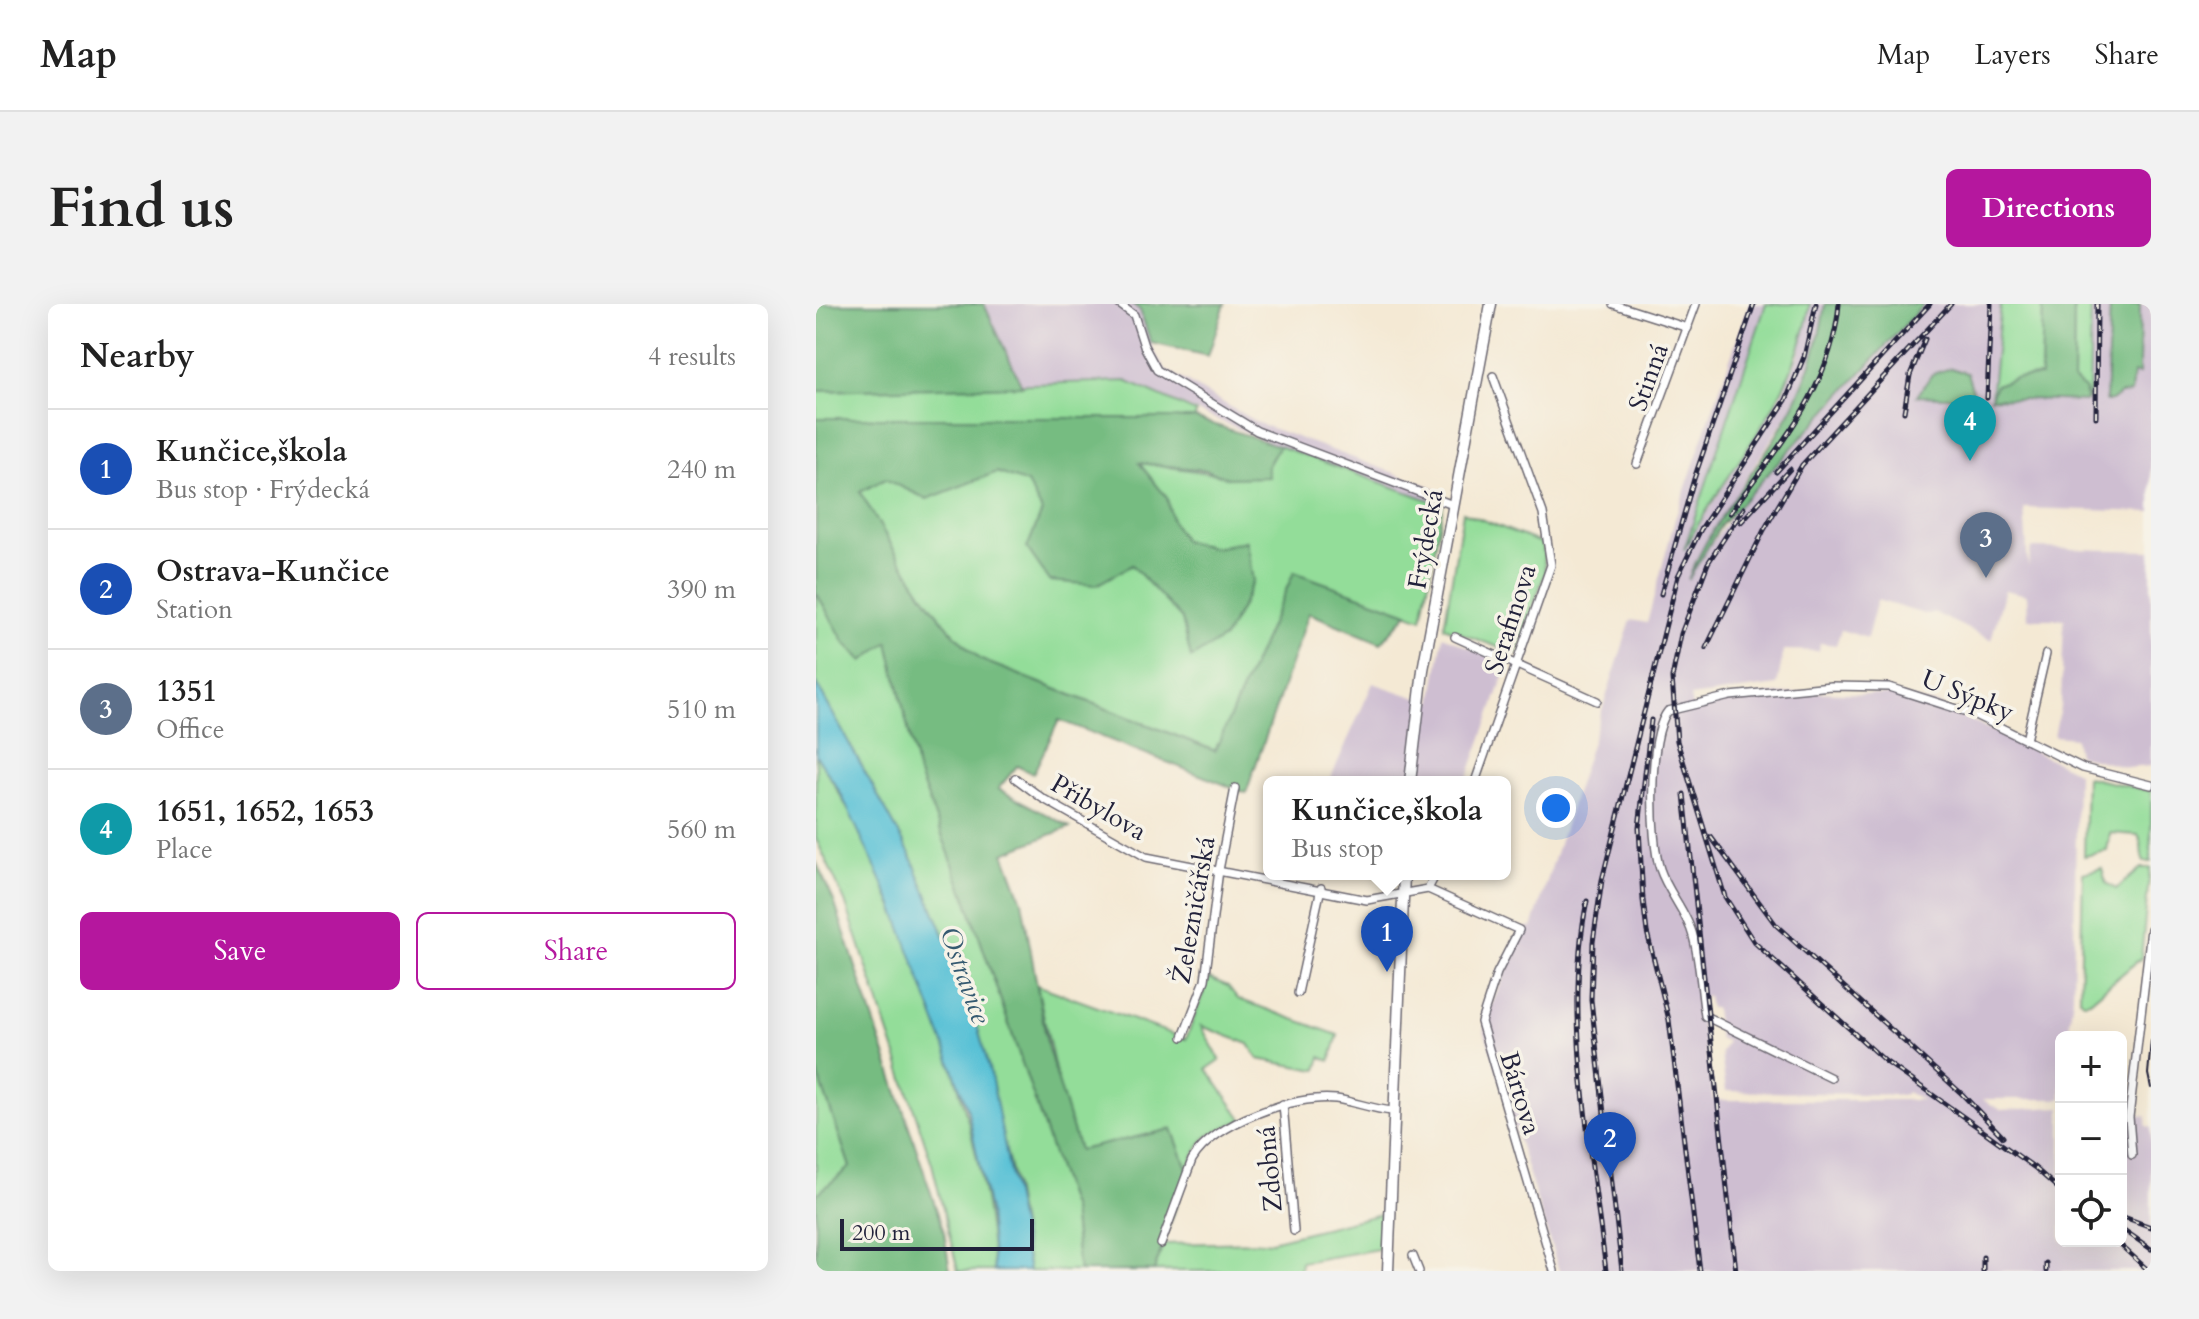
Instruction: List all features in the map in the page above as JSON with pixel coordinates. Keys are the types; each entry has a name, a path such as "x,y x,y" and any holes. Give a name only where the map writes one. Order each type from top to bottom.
{"main road":[{"name":"Frýdecká","path":"1411,776 1421,684 1491,304"},
{"path":"1388,1271 1403,880"}],"street":[{"path":"1119,304 1134,315 1144,346 1157,370 1257,431 1453,505"},
{"path":"1613,304 1688,328"},
{"name":"Stinná","path":"1637,464 1696,304"},
{"name":"Serafinova","path":"1477,776 1551,565 1550,542 1543,513 1493,376"},
{"path":"1455,637 1597,701"},
{"path":"2026,740 2046,654"},
{"name":"U Sýpky","path":"1831,1078 1705,1016 1692,932 1669,891 1657,856 1655,769 1660,729 1668,711 1730,696 1831,686 1889,687 1943,701 2083,768 2151,785"},
{"name":"Přibylova","path":"1015,778 1137,854 1263,878"},
{"name":"Železničářská","path":"1183,1037 1205,980 1219,870 1235,788"},
{"name":"Přibylova","path":"1276,880 1367,900 1428,889"},
{"path":"1428,889 1433,880"},
{"path":"1298,993 1321,888"},
{"name":"Bártova","path":"1428,889 1519,930 1497,973 1481,1022 1554,1271"},
{"path":"2132,1155 2129,1117 2151,929"},
{"path":"1161,1244 1199,1148 1220,1132 1283,1104 1303,1099 1337,1099 1392,1111"},
{"name":"Zdobná","path":"1283,1104 1294,1231"},
{"path":"1413,1256 1419,1271"}],"shaded area":[{"path":"984,304 1132,304 1140,310 1153,349 1165,369 1258,423 1435,488 1443,505 1279,446 1126,381 1022,386"},
{"path":"1749,304 1766,304 1687,544 1781,397 1799,355 1810,304 1825,304 1813,360 1794,404 1710,534 1690,573 1740,504 1923,304 2001,304 1992,398 2088,401 2091,304 2110,304 2106,401 2111,401 2133,373 2139,374 2140,304 2151,304 2151,512 2024,508 2028,567 2031,548 2151,551 2151,766 2128,768 2078,755 2075,738 2054,736 2061,702 2064,619 2028,619 2027,595 2005,590 1991,640 1935,613 1924,614 1877,600 1867,638 1841,630 1836,645 1820,643 1819,651 1784,650 1777,685 1690,697 1692,707 1761,695 1816,692 1892,695 1937,704 2077,772 2073,996 2069,1031 2055,1031 2055,1099 1982,1099 2001,1110 2055,1107 2055,1247 2127,1247 2127,1114 2147,1116 2146,1126 2151,1127 2151,1271 1559,1271 1484,1030 1485,1020 1526,927 1532,928 1631,620 1647,623 1675,519","holes":["1708,996 1710,1008 1715,1008 1719,1039 1727,1041 1721,1053 1726,1091 1905,1095 1907,1092 1922,1100 1713,1100 1697,999"]},
{"path":"1443,636 1508,665 1468,776 1332,776 1373,683 1432,703"}],"green space":[{"path":"816,304 984,304 1022,386 816,391"},
{"path":"1132,304 1225,304 1208,356 1151,343 1140,310"},
{"path":"1766,304 1810,304 1802,341 1775,404 1684,550"},
{"path":"1825,304 1924,304 1721,525 1688,580 1708,538 1793,407 1811,364"},
{"path":"2001,304 2043,304 2041,376 2015,378 1996,385 1991,398"},
{"path":"2043,304 2074,304 2073,380 2085,389 2086,401 1991,398 1996,385 2015,378 2041,376"},
{"path":"2074,304 2091,304 2089,401 2085,389 2073,380"},
{"path":"2110,304 2140,304 2139,374 2133,373 2131,393 2120,394 2106,401"},
{"path":"1951,368 1967,373 1975,398 1917,396 1932,374"},
{"path":"1126,381 1196,412 1195,418 816,418 816,391"},
{"path":"816,418 1195,418 1279,446 1267,467 1269,477 1228,478 1206,470 1139,463 1167,498 1172,521 1184,541 1215,548 1246,541 1253,581 1242,606 1225,637 1191,658 1182,619 1132,565 1096,585 1050,581 1027,548 1042,511 1027,483 997,472 927,499 885,479 860,492 929,602 981,660 1215,751 1294,572 1408,613 1381,643 1309,613 1246,793 1059,720 1033,774 1017,766 998,789 1070,827 1004,853 1022,901 1048,1048 1079,1150 1172,1129 1188,1171 1154,1271 1079,1271 1072,1210 966,898 918,772 888,642 863,661 845,643 816,592"},
{"path":"1279,446 1443,505 1422,619 1294,572 1216,751 981,660 929,602 899,559 859,491 885,479 927,499 997,472 1028,483 1042,511 1096,585 1132,565 1182,619 1191,657 1225,637 1242,606 1253,581 1245,541 1215,548 1184,541 1172,521 1167,498 1139,463 1220,474 1269,476 1267,467"},
{"path":"1463,512 1543,544 1545,573 1516,654 1444,627"},
{"path":"816,592 845,643 863,661 888,641 918,772 966,898 1072,1210 1079,1271 1029,1271 1012,1175 967,989 910,854 816,683"},
{"path":"816,755 856,824 939,1026 974,1146 983,1187 994,1271 958,1271 932,1164 845,901 816,839"},
{"path":"2086,777 2151,791 2151,862 2144,862 2138,835 2110,833 2107,851 2084,856"},
{"path":"816,862 834,901 944,1232 950,1271 816,1271 816,1195 850,1167 816,1068"},
{"path":"2102,868 2106,883 2116,889 2141,868 2150,868 2141,958 2090,1001 2083,1002 2080,998 2083,873"},
{"path":"1209,978 1228,986 1238,999 1338,1035 1330,1061 1321,1057 1317,1070 1258,1059 1249,1044 1201,1026 1220,1060 1207,1069 1243,1120 1222,1128 1201,1142 1188,1171 1172,1129 1073,1154 1037,985 1186,1039"},
{"path":"816,1068 850,1167 816,1195"},
{"path":"1381,1214 1379,1249 1301,1262 1300,1271 1154,1271 1161,1244 1267,1242"}],"water":[{"path":"816,683 910,854 967,989 991,1075 1029,1271 994,1271 989,1211 967,1107 892,903 840,792 816,755"}],"tram line":[{"path":"2151,1041 2148,1074 2151,1088"}],"railway":[{"path":"1661,594 1694,479 1754,304"},
{"path":"1622,1271 1591,1000 1593,942 1602,880 1678,576 1701,529 1786,400 1804,357 1816,304"},
{"path":"1730,513 1800,416 1814,390 1826,363 1839,304"},
{"path":"1776,472 1930,304"},
{"path":"1706,648 1764,530 1802,465 1951,304"},
{"path":"1987,398 1991,304"},
{"path":"2096,417 2097,304"},
{"path":"1904,412 1910,375 1925,339"},
{"path":"1741,522 1790,469"},
{"path":"1744,508 1708,563 1681,634 1672,678 1677,741 1725,897 1754,942 1885,1061 2035,1168 2055,1186"},
{"path":"1651,720 1639,828 1643,900 1647,932 1669,1020 1700,1271"},
{"path":"1684,794 1736,1271"},
{"path":"1711,837 1776,925 1962,1094 2003,1137"},
{"path":"1587,901 1580,945 1579,1038 1582,1086 1606,1271"},
{"path":"2127,1218 2151,1227"},
{"path":"2127,1232 2151,1249"},
{"path":"2123,1247 2149,1271"},
{"path":"1983,1257 1983,1271"},
{"path":"2046,1263 2046,1271"}],"place":[{"name":"1651, 1652, 1653","path":"1970,461"},
{"name":"1351","path":"1986,578"},
{"name":"Kunčice,škola","path":"1387,972"},
{"name":"Ostrava-Kunčice","path":"1610,1178"}],"water label":[{"name":"Ostravice","path":"966,975"}]}
